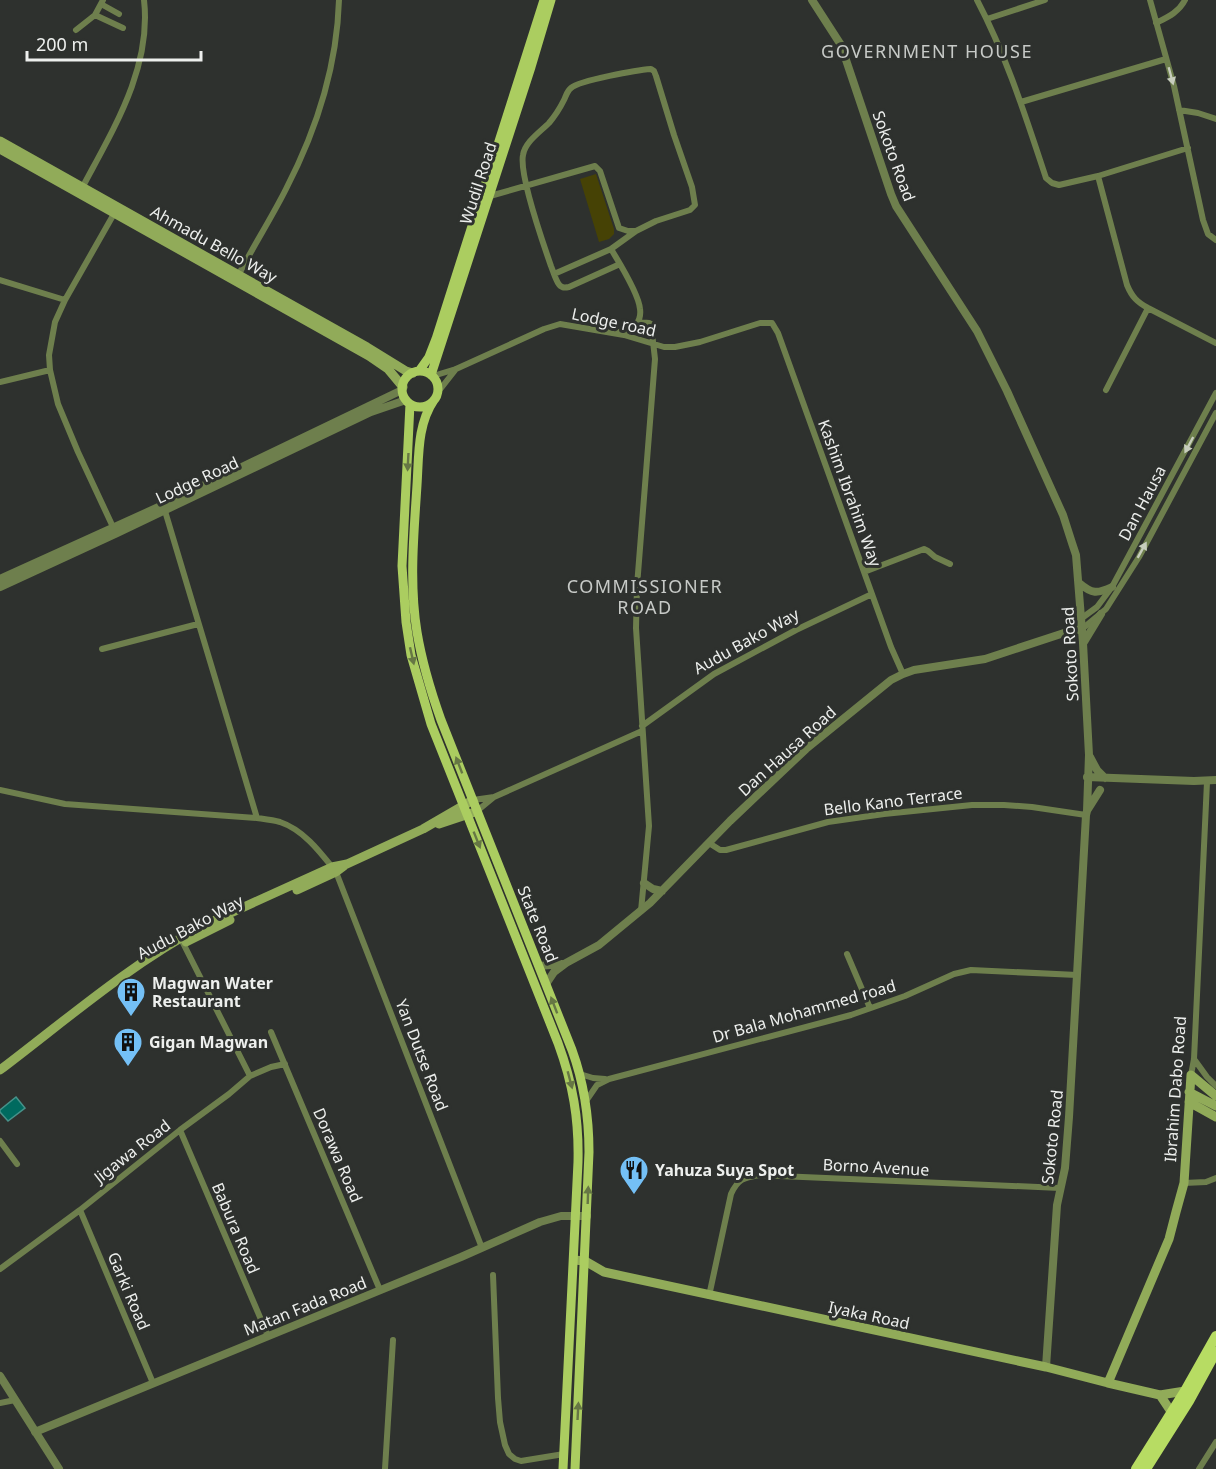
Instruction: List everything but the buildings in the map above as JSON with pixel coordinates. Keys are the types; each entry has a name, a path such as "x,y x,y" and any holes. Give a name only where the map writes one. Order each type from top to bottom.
{"highway":[{"path":"1136,1469 1172,1413 1216,1336"},
{"path":"1146,1469 1189,1401 1216,1352"}],"main road":[{"name":"Wudil Road","path":"432,376 543,0"},
{"name":"Wudil Road","path":"416,372 433,350 531,67 551,0"},
{"name":"Ahmadu Bello Way","path":"0,141 81,190 237,278 368,347 406,371 416,372"},
{"name":"Ahmadu Bello Way","path":"0,149 81,190"},
{"name":"Ahmadu Bello Way","path":"279,301 380,363 388,369 402,388"},
{"path":"416,372 425,372 432,376 436,381 436,396 425,406 415,406 408,402 402,388 408,376 416,372"},
{"name":"State Road","path":"436,396 424,419 420,442 413,556 414,608 421,653 434,700 468,803"},
{"name":"State Road","path":"408,402 402,567 408,637 413,663 431,724 472,813 558,1043 575,1100 579,1140 563,1469"},
{"name":"Audu Bako Way","path":"0,1070 121,977 164,947 202,926 423,829 468,803"},
{"name":"State Road","path":"472,813 539,966 572,1050 586,1101 590,1152 575,1469"},
{"name":"Audu Bako Way","path":"423,829 472,813"},
{"name":"Audu Bako Way","path":"0,1078 139,971 183,943 334,869"},
{"path":"1191,1075 1216,1096"},
{"name":"Ibrahim Dabo Road","path":"1108,1383 1169,1239 1184,1182 1191,1075"},
{"path":"1189,1097 1216,1106"},
{"path":"1189,1097 1216,1117"},
{"name":"Iyaka Road","path":"574,1260 585,1261 604,1272 1046,1367 1160,1395"},
{"path":"574,1274 604,1272"},
{"path":"1172,1413 1160,1395 1185,1391"}],"street":[{"path":"81,190 111,135 129,95 141,59 146,35 144,0"},
{"path":"237,278 286,189 316,120 329,75 339,19 339,0"},
{"name":"Sokoto Road","path":"812,0 841,45 896,206 977,331 1011,401 1067,528 1076,555 1082,618 1089,755 1087,813 1070,1117 1065,1168 1057,1205 1046,1367"},
{"path":"977,0 1021,102 1046,178 1052,183 1059,185 1098,176 1188,148"},
{"path":"987,19 1045,0"},
{"path":"1149,0 1179,110 1203,220 1208,234 1216,240"},
{"path":"1156,23 1171,16 1181,8 1185,0"},
{"path":"76,30 95,15 102,2 119,14"},
{"path":"95,15 123,28"},
{"path":"1021,102 1166,59"},
{"path":"554,274 611,249 636,231 656,221 690,210 695,205 656,76 651,69 617,74 570,88 551,121 528,143 523,154 526,185 546,251 554,274 560,286 566,288 620,264"},
{"path":"1179,110 1216,119"},
{"path":"486,198 596,166 600,171 619,228 636,231"},
{"path":"1098,176 1132,297 1148,308 1216,343"},
{"path":"113,527 58,404 49,355 55,322 65,300 116,210"},
{"path":"611,249 641,311 634,327 612,333"},
{"path":"0,280 65,300"},
{"path":"1106,390 1148,308"},
{"path":"638,322 651,324 655,359 637,586 636,628 649,826 640,911"},
{"name":"Lodge road","path":"432,376 456,369 552,325 560,324 612,333 664,346 687,345 760,323 772,323"},
{"name":"Kashim Ibrahim Way","path":"772,323 778,333 891,647 903,674"},
{"path":"436,396 456,369"},
{"path":"0,382 50,370"},
{"name":"Lodge Road","path":"0,579 163,505 402,388"},
{"name":"Dan Hausa","path":"1082,618 1097,607 1112,587 1216,393"},
{"name":"Lodge Road","path":"0,587 371,412 408,402"},
{"name":"Dan Hausa","path":"1082,629 1106,609 1138,557 1216,413"},
{"path":"165,510 257,818"},
{"path":"864,572 924,549 950,564"},
{"path":"1079,583 1092,592 1112,587"},
{"name":"Audu Bako Way","path":"495,797 642,729 714,674 796,630 872,594"},
{"path":"1083,643 1101,614"},
{"path":"1067,632 1082,618"},
{"path":"102,649 198,624"},
{"name":"Dan Hausa Road","path":"546,984 554,972 598,945 640,911 806,748 891,680 914,670 985,659 1082,629"},
{"path":"1089,755 1097,770 1105,778"},
{"path":"1087,777 1212,781"},
{"name":"Ibrahim Dabo Road","path":"1191,1075 1194,1059 1212,781"},
{"name":"Yan Dutse Road","path":"0,790 65,804 257,818 280,822 311,842 334,869 482,1248"},
{"path":"1087,813 1100,790"},
{"path":"468,803 495,797"},
{"path":"472,813 495,797"},
{"name":"Bello Kano Terrace","path":"709,843 720,850 726,850 828,822 972,805 1004,805 1087,813"},
{"path":"644,883 653,889 662,891"},
{"path":"183,943 250,1076"},
{"path":"847,954 870,1008"},
{"name":"Dan Hausa Road","path":"539,966 566,963"},
{"name":"Dr Bala Mohammed road","path":"609,1079 870,1008 905,996 954,974 971,970 1077,975"},
{"name":"Dorawa Road","path":"271,1032 380,1290"},
{"path":"1194,1059 1216,1086"},
{"name":"Jigawa Road","path":"0,1269 80,1210 250,1076 285,1064"},
{"path":"580,1074 609,1079"},
{"path":"586,1101 597,1085 609,1079"},
{"name":"Babura Road","path":"180,1130 268,1336"},
{"path":"0,1141 16,1164"},
{"name":"Borno Avenue","path":"709,1296 730,1194 735,1185 745,1178 759,1175 1060,1188"},
{"path":"1184,1182 1206,1182 1216,1178"},
{"name":"Garki Road","path":"80,1210 153,1383"},
{"name":"Matan Fada Road","path":"35,1432 552,1218 587,1216"},
{"path":"493,1275 498,1398 505,1445 509,1454 521,1461 564,1454"},
{"path":"385,1469 393,1340"},
{"path":"0,1376 59,1469"},
{"path":"0,1403 15,1400"},
{"path":"1198,1469 1216,1442"}],"shaded area":[{"path":"596,174 614,229 614,234 609,239 599,242 580,179"}],"water":[{"path":"16,1097 25,1108 8,1121 0,1110"}],"place":[{"name":"Magwan Water Restaurant","path":"131,1018"},
{"name":"Gigan Magwan","path":"128,1068"},
{"name":"Yahuza Suya Spot","path":"634,1196"}],"district":[{"name":"GOVERNMENT HOUSE","path":"927,51"},
{"name":"COMMISSIONER ROAD","path":"645,596"}]}
